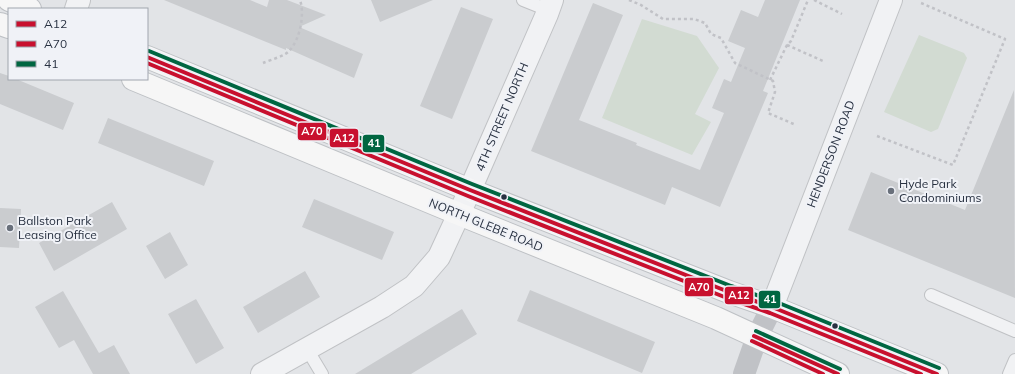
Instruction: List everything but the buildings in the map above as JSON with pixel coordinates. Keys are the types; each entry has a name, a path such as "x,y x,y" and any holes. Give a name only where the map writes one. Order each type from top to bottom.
{"main road":[{"path":"9,0 28,8"},
{"path":"148,57 470,190 729,292 772,307 936,374"},
{"name":"NORTH GLEBE ROAD","path":"135,80 459,214 716,318 838,374"},
{"path":"744,374 757,337 772,307"}],"street":[{"name":"HENDERSON ROAD","path":"772,307 891,0"},
{"name":"4TH STREET NORTH","path":"262,374 382,307 414,286 439,257 470,190 550,5"}],"lane":[{"path":"523,0 550,5"},
{"path":"932,296 1015,331"},
{"path":"307,349 322,374"},
{"path":"1009,374 1015,360"}],"path":[{"path":"263,63 289,52 299,35 302,6 300,0"},
{"path":"629,0 641,5 664,19 694,18 705,23 711,34 722,38 735,63 773,81 776,92 768,113 796,125"},
{"path":"770,80 787,45 791,41 808,0"},
{"path":"814,0 842,14"},
{"path":"877,136 953,165 1005,39 920,3"},
{"path":"787,45 822,61"}],"shaded area":[{"path":"642,19 697,36 719,68 695,114 711,122 692,155 602,118"},
{"path":"919,35 964,53 967,58 938,129 931,132 884,112"}],"transit line":[{"name":"41","path":"149,51 472,184 731,286 774,301 939,368"},
{"name":"A12","path":"148,57 470,190 729,292 772,307 937,374"},
{"name":"A70","path":"148,63 468,196 727,298 770,313 921,374"},
{"name":"41","path":"756,331 840,369"},
{"name":"A12","path":"754,336 838,374"},
{"name":"A70","path":"752,341 823,374"}],"place":[{"name":"Hyde Park Condominiums","path":"891,191"},
{"name":"Ballston Park Leasing Office","path":"10,228"}]}
